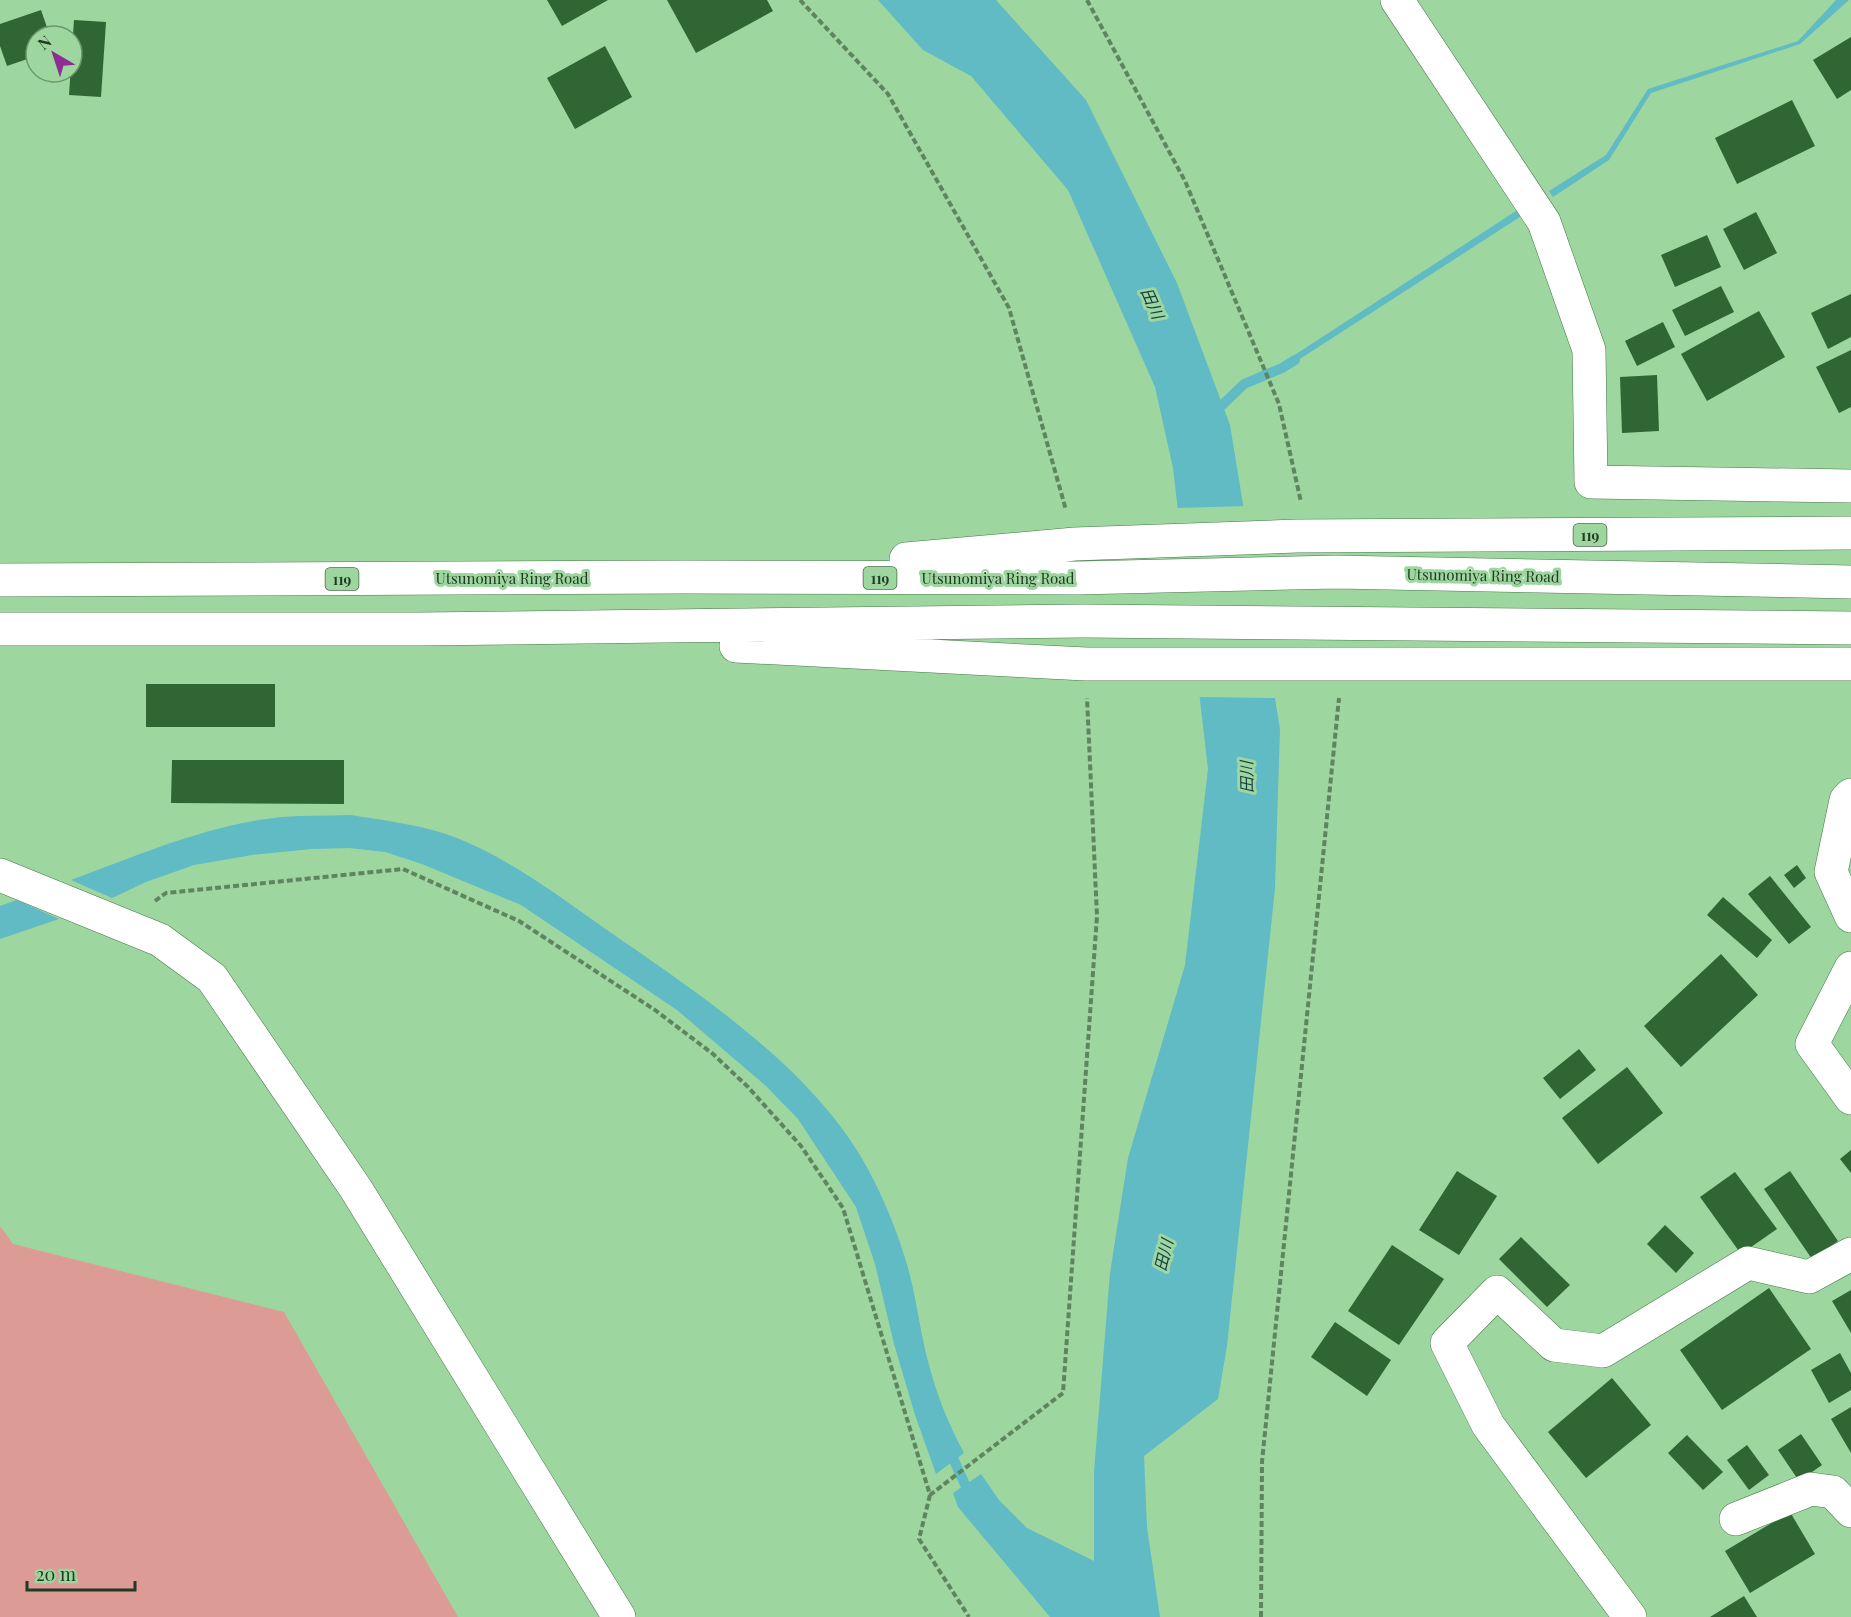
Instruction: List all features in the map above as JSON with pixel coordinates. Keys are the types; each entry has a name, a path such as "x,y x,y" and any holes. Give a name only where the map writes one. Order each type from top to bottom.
{"main road":[{"path":"1397,0 1544,222 1589,350 1591,482 1851,486"},
{"name":"119","path":"683,577 1075,544 1297,536 1851,533"},
{"name":"Utsunomiya Ring Road","path":"0,580 1077,578 1336,572 1851,582"},
{"path":"0,629 420,629 1083,621 1851,628"},
{"path":"420,629 1086,664 1851,664"},
{"path":"1851,795 1845,800 1831,872 1851,916"},
{"path":"0,875 160,940 212,978 356,1189 619,1617"},
{"path":"1851,968 1812,1044 1851,1098"},
{"path":"1630,1617 1488,1425 1447,1343 1497,1292 1554,1345 1603,1351 1748,1263 1809,1277 1851,1254"},
{"path":"1736,1519 1811,1489 1833,1492 1851,1511"}],"path":[{"path":"800,0 888,94 1008,308 1075,544"},
{"path":"1087,0 1185,181 1279,404 1305,521 1297,536"},
{"path":"930,1495 1063,1393 1097,916 1086,664"},
{"path":"1261,1617 1262,1462 1340,691 1355,665"},
{"path":"123,926 166,893 403,869 519,921 655,1010 713,1054 748,1087 801,1146 843,1208 930,1495 919,1539 969,1617"}],"shaded area":[{"path":"0,1226 13,1244 284,1312 458,1617 0,1617"}],"water":[{"name":"田川","path":"878,0 996,0 1086,100 1177,283 1230,425 1280,729 1275,888 1227,1346 1218,1399 1144,1456 1147,1527 1160,1617 1050,1617 958,1507 953,1493 981,1474 999,1500 1027,1528 1094,1561 1094,1472 1110,1273 1128,1158 1185,965 1208,769 1173,468 1155,387 1068,190 971,76 923,50"},
{"path":"1836,0 1849,0 1800,44 1651,93 1609,160 1553,197 1549,191 1606,155 1648,89 1798,41"},
{"path":"1519,209 1523,215 1292,364 1285,371 1282,366 1290,358"},
{"path":"351,815 405,824 457,838 534,879 716,1007 787,1067 818,1099 846,1134 881,1194 908,1268 932,1377 953,1432 964,1453 936,1474 915,1415 894,1344 875,1264 856,1207 798,1119 766,1086 677,1010 521,905 422,864 385,852 349,848 252,855 194,865 146,882 112,898 71,880 148,851 228,826 282,817"},
{"path":"17,900 59,919 0,939 0,906"}],"pier":[{"path":"1247,506 1278,698 1197,697 1175,508"}],"building":[{"path":"547,0 608,0 562,26"},
{"path":"667,0 767,0 773,11 696,53"},
{"path":"41,10 46,24 24,24 24,60 7,66 0,46 0,24"},
{"path":"74,20 106,22 101,97 69,95 70,84 84,84 84,24 74,24"},
{"path":"1851,37 1851,90 1837,99 1813,60"},
{"path":"605,46 632,97 575,129 547,78"},
{"path":"1792,100 1815,146 1737,184 1715,138"},
{"path":"1756,212 1777,253 1744,270 1723,229"},
{"path":"1707,235 1721,267 1675,287 1661,255"},
{"path":"1721,286 1734,312 1685,336 1672,310"},
{"path":"1851,294 1851,337 1828,349 1811,313"},
{"path":"1759,311 1785,357 1707,401 1681,354"},
{"path":"1663,322 1675,347 1637,366 1625,341"},
{"path":"1851,350 1851,407 1839,413 1816,367"},
{"path":"1657,375 1659,431 1622,433 1620,377"},
{"path":"146,684 275,684 275,727 146,727"},
{"path":"172,760 344,760 344,804 171,803"},
{"path":"1797,865 1806,878 1794,888 1784,875"},
{"path":"1770,876 1811,927 1789,944 1748,894"},
{"path":"1723,897 1772,940 1757,958 1707,915"},
{"path":"1721,954 1758,995 1681,1067 1644,1026"},
{"path":"1579,1049 1596,1070 1560,1099 1543,1078"},
{"path":"1627,1067 1663,1113 1598,1164 1562,1118"},
{"path":"1851,1150 1851,1173 1840,1159"},
{"path":"1457,1171 1497,1196 1459,1255 1419,1230"},
{"path":"1790,1171 1838,1241 1812,1259 1764,1189"},
{"path":"1735,1172 1777,1229 1741,1254 1700,1197"},
{"path":"1665,1225 1694,1253 1676,1273 1647,1244"},
{"path":"1521,1237 1570,1285 1547,1307 1499,1259"},
{"path":"1392,1245 1444,1279 1399,1345 1348,1311"},
{"path":"1769,1288 1811,1349 1722,1410 1680,1350"},
{"path":"1851,1290 1851,1333 1832,1301"},
{"path":"1335,1322 1391,1360 1367,1396 1311,1357"},
{"path":"1840,1353 1851,1373 1851,1390 1829,1403 1811,1370"},
{"path":"1612,1378 1651,1425 1586,1478 1548,1432"},
{"path":"1851,1407 1851,1453 1831,1419"},
{"path":"1801,1434 1822,1465 1799,1481 1778,1450"},
{"path":"1687,1435 1723,1472 1703,1490 1668,1453"},
{"path":"1747,1445 1769,1475 1749,1490 1727,1460"},
{"path":"1790,1512 1815,1554 1750,1593 1725,1551"},
{"path":"1744,1596 1757,1617 1710,1617"}],"waterway":[{"path":"1214,413 1244,384 1295,360"},
{"path":"949,1449 971,1498"}]}
